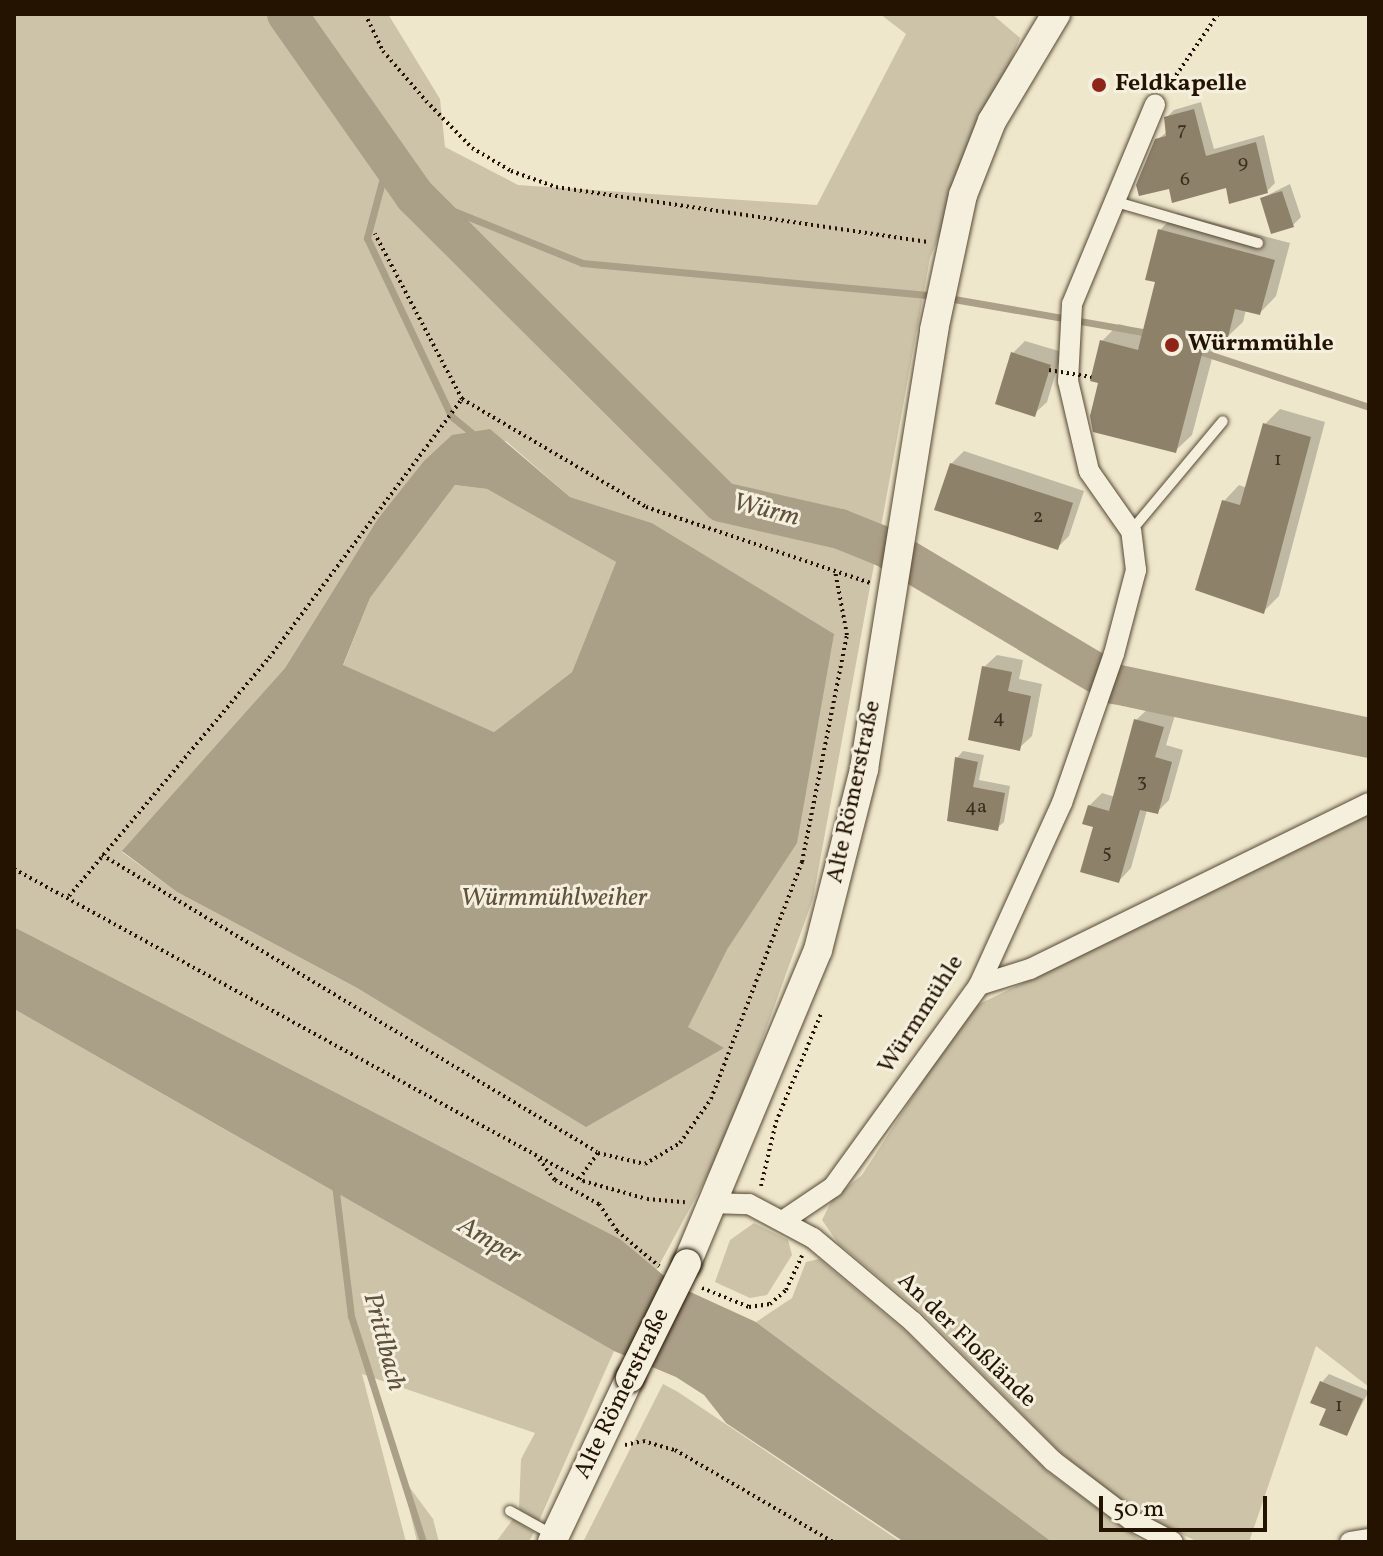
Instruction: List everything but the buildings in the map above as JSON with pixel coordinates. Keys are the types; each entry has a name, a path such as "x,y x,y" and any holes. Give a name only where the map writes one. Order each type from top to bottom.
{"main road":[{"name":"Alte Römerstraße","path":"553,1539 687,1263 818,950 864,769 950,246 963,195 992,121 1056,14"}],"street":[{"name":"Würmmühle","path":"784,1220 833,1187 979,985 1062,803 1114,654 1136,570 1131,531 1089,471 1068,381 1072,304 1155,105"},
{"path":"979,985 1030,969 1369,803"},
{"name":"An der Floßlände","path":"711,1203 749,1204 813,1238 913,1322 1053,1461 1131,1520 1173,1542"},
{"path":"1350,1542 1369,1539"}],"lane":[{"path":"1113,201 1258,243"},
{"path":"1131,531 1223,421"},
{"path":"510,1511 553,1539"}],"path":[{"path":"365,14 383,51 426,101 472,148 511,171 556,187 950,246"},
{"path":"1155,105 1218,14"},
{"path":"375,234 462,399 646,507 894,591"},
{"path":"1049,370 1091,377"},
{"path":"69,896 269,658 462,399"},
{"path":"102,855 598,1153 645,1164 680,1143 711,1099 802,862 847,635 835,571"},
{"path":"14,869 69,896 579,1179 647,1199 711,1203"},
{"path":"579,1179 598,1153"},
{"path":"538,1157 555,1180 599,1204 617,1231"},
{"path":"730,1300 749,1307 770,1304 786,1290 813,1238"},
{"path":"619,1446 643,1441 675,1450 833,1542"}],"shaded area":[{"path":"14,14 388,14 440,99 445,147 518,185 817,205 906,34 880,14 992,14 1020,38 930,258 813,899 725,1143 656,1271 620,1239 14,927","holes":["506,441 570,497 652,523 833,634 728,948 687,1027 723,1049 359,989 177,892 122,852 285,668 377,520"]},
{"path":"455,485 487,489 616,562 572,672 494,732 343,666 370,598"},
{"path":"1369,815 1369,1387 1316,1346 1249,1542 1198,1542 1135,1511 1060,1452 922,1313 838,1243 822,1220 833,1198 862,1175 969,1009"},
{"path":"14,1009 614,1351 539,1521 519,1509 521,1459 535,1433 362,1374 406,1542 14,1542"},
{"path":"754,1223 788,1240 792,1255 767,1295 750,1298 715,1282 730,1240"},
{"path":"819,1259 905,1331 1048,1472 1143,1542 1052,1542 756,1322 792,1298 806,1262"},
{"path":"663,1384 678,1392 901,1542 583,1542"},
{"path":"402,1477 433,1519 439,1542 417,1542"},
{"path":"513,1519 534,1532 529,1542 496,1542"}],"water":[{"name":"Würmmühlweiher","path":"490,429 570,497 652,523 834,634 797,843 728,948 688,1027 724,1048 586,1127 359,989 177,892 122,851 285,668 377,520 424,461 452,435","holes":["455,485 487,489 616,562 572,672 494,732 343,665 370,598"]},
{"name":"Amper","path":"14,927 620,1239 675,1285 756,1322 1052,1542 904,1542 726,1423 704,1395 676,1377 614,1351 14,1009"}],"waterway":[{"name":"Würm","path":"287,14 414,195 722,502 840,529 885,547 1115,684 1369,738"},
{"path":"388,159 367,238 451,416 471,432"},
{"path":"414,195 582,263 935,296"},
{"path":"948,298 1142,332"},
{"path":"1202,352 1369,407"},
{"name":"Prittlbach","path":"335,1184 351,1316 423,1542"}],"place":[{"name":"Feldkapelle","path":"1099,85"},
{"name":"Würmmühle","path":"1172,345"}]}
